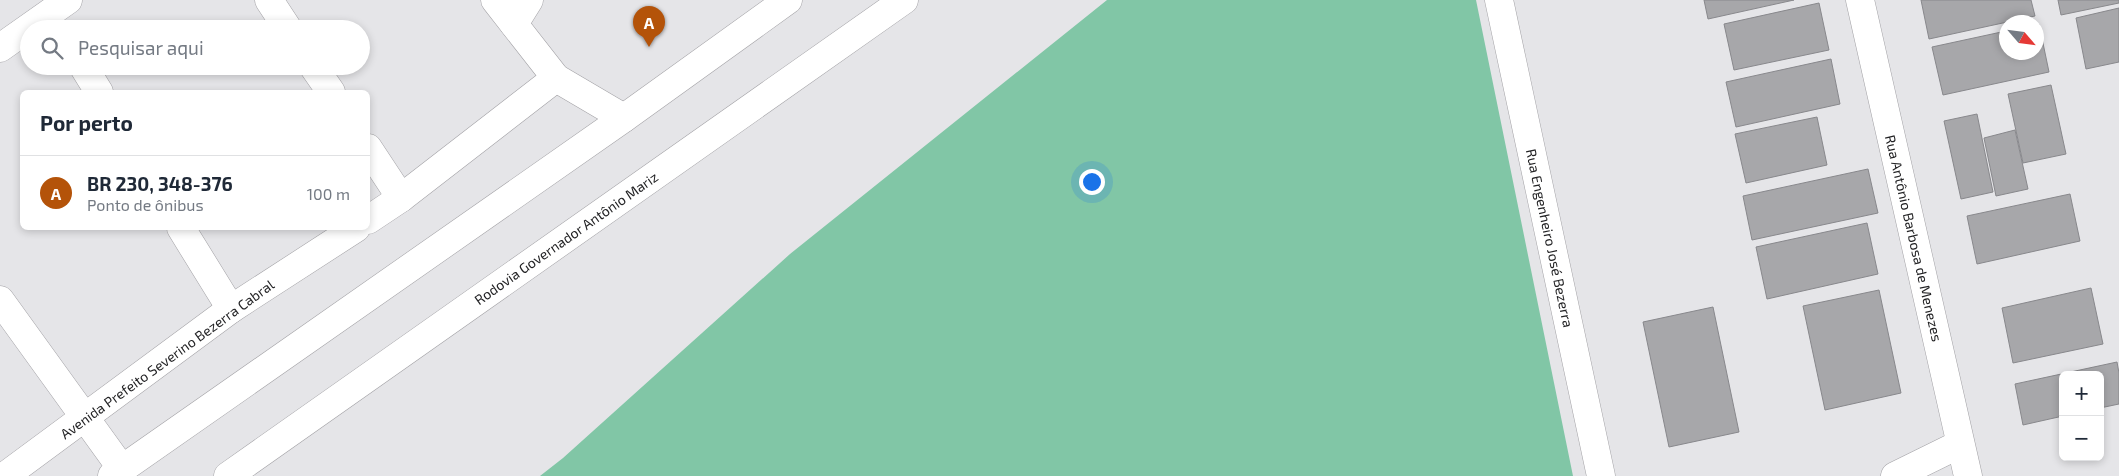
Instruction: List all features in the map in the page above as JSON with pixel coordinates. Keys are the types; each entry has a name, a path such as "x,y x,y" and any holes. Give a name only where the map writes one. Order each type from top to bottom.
{"main road":[{"path":"269,0 282,20"},
{"path":"495,0 556,78 624,118"},
{"path":"514,24 529,0"},
{"path":"0,300 86,418 117,472 624,118 788,0"},
{"name":"Rodovia Governador Antônio Mariz","path":"228,476 904,0"},
{"name":"Rua Engenheiro José Bezerra","path":"1499,0 1601,476"},
{"name":"Rua Antônio Barbosa de Menezes","path":"1860,0 1968,476"},
{"path":"0,48 20,37"},
{"path":"89,75 98,90"},
{"path":"319,75 330,90"},
{"path":"370,219 401,198 556,78"},
{"path":"370,151 401,198"},
{"path":"183,230 231,309"},
{"name":"Avenida Prefeito Severino Bezerra Cabral","path":"5,476 231,309 353,230"},
{"path":"1895,476 1960,444"}],"green space":[{"path":"1107,0 1476,0 1573,476 540,476 563,458 790,254"}],"building":[{"path":"1704,0 1794,0 1708,19"},
{"path":"1921,0 2031,0 2035,15 1999,15 1999,24 1929,39"},
{"path":"2058,0 2119,0 2119,3 2061,15"},
{"path":"1819,3 1829,50 1734,70 1724,24"},
{"path":"2119,8 2119,62 2086,69 2076,18"},
{"path":"1999,33 1999,60 2044,60 2044,48 2049,72 1943,95 1932,47"},
{"path":"1831,59 1840,104 1736,127 1726,82"},
{"path":"2051,85 2066,154 2023,163 2008,94"},
{"path":"1977,114 1993,192 1961,199 1944,121"},
{"path":"1817,117 1827,165 1746,183 1735,134"},
{"path":"2015,130 2028,189 1996,196 1984,138"},
{"path":"1868,169 1878,213 1752,240 1743,196"},
{"path":"2070,194 2080,241 1977,264 1967,216"},
{"path":"1867,223 1878,274 1767,299 1756,247"},
{"path":"2091,288 2103,344 2013,363 2002,308"},
{"path":"1879,290 1901,393 1825,410 1803,306"},
{"path":"1713,307 1739,432 1669,447 1643,322"},
{"path":"2117,362 2119,404 2104,407 2104,371 2075,371"},
{"path":"2059,375 2059,417 2023,425 2015,384"}],"place":[{"name":"BR 230, 348-376","path":"649,47"}]}
